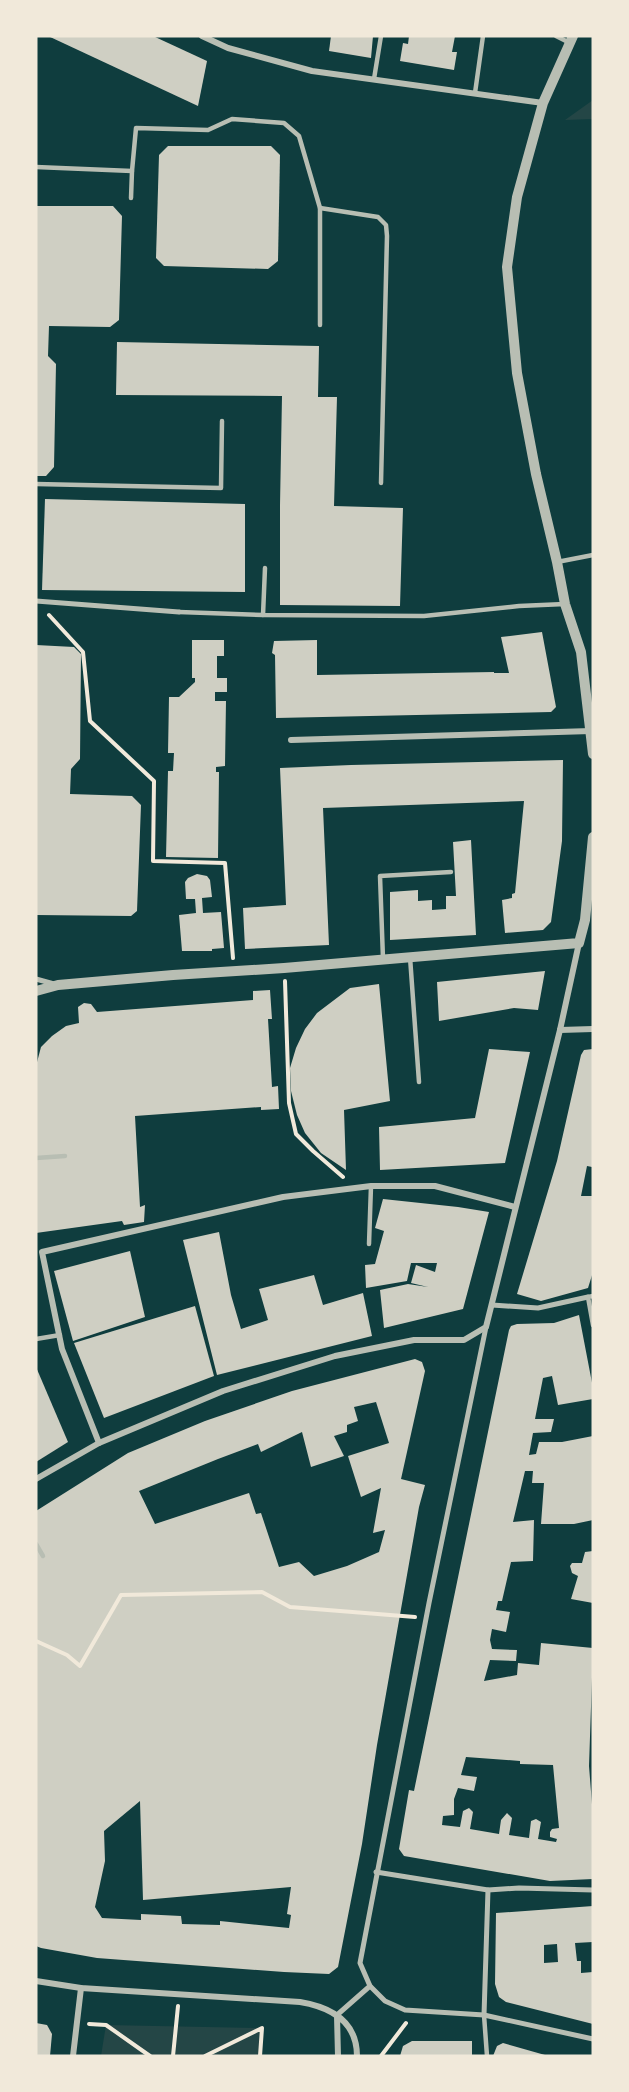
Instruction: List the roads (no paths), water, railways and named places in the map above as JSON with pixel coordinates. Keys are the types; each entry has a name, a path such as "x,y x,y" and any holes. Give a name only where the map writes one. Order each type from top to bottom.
{"street":[{"path":"203,36 228,48 312,71 543,103"},
{"path":"572,40 543,103 517,196 507,267 517,373 536,474 565,604 580,652 592,731 593,754"},
{"path":"36,601 179,612"},
{"path":"291,740 592,731"},
{"path":"593,837 585,920 486,1327 426,1618 360,1963 370,1986 385,2001 405,2010 484,2014 593,2039"},
{"path":"36,991 58,985 579,943"},
{"path":"36,979 58,985"},
{"path":"560,1030 593,1029"},
{"path":"99,1443 62,1349 42,1252 282,1197 371,1186 435,1186 514,1207"},
{"path":"492,1305 538,1308 591,1297"},
{"path":"36,1479 99,1443 223,1391 335,1356 414,1340 464,1340 486,1327"},
{"path":"376,1872 488,1890 519,1888 593,1890"},
{"path":"484,2014 488,1890"},
{"path":"36,1981 81,1988 300,2002 326,2008 337,2015 353,2032 357,2045 357,2056"},
{"path":"337,2015 370,1986"},
{"path":"73,2056 81,1988"},
{"path":"337,2015 338,2056"}],"lane":[{"path":"374,79 381,36"},
{"path":"475,93 483,36"},
{"path":"556,36 572,40"},
{"path":"131,198 136,128 208,130 232,119 284,123 299,136 320,208 320,325"},
{"path":"36,167 132,171"},
{"path":"320,208 378,218 386,225 381,483"},
{"path":"36,483 221,488 222,421"},
{"path":"557,562 593,555"},
{"path":"263,615 265,568"},
{"path":"179,612 424,616 519,606 565,604"},
{"path":"383,959 380,876 451,873"},
{"path":"410,957 419,1082"},
{"path":"36,1158 65,1156"},
{"path":"369,1244 371,1186"},
{"path":"591,1297 593,1326"},
{"path":"36,1340 60,1335"},
{"path":"36,1544 43,1556"},
{"path":"484,2014 487,2056"}]}
